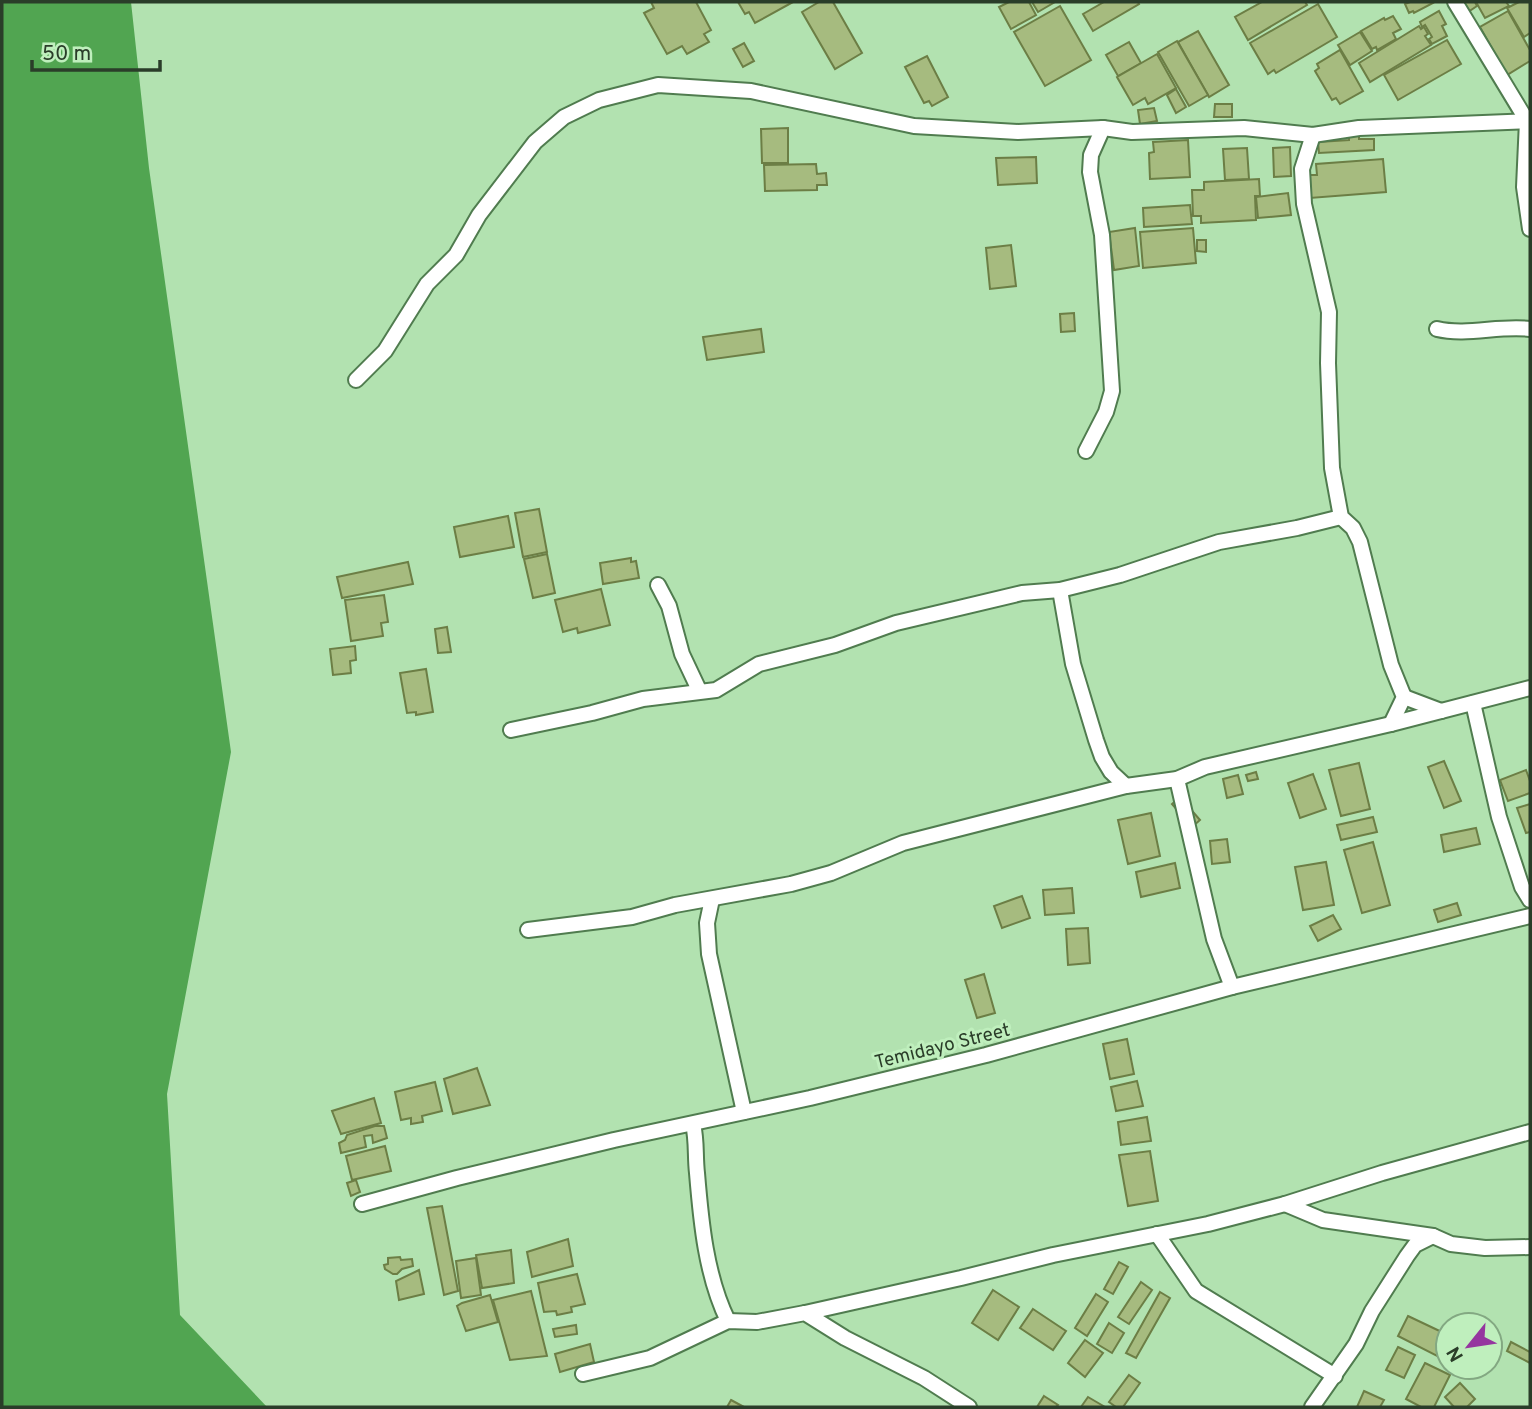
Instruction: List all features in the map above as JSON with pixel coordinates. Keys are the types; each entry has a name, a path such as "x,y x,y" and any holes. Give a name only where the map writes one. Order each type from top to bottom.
{"street":[{"path":"1455,2 1528,121 1524,187 1530,229"},
{"path":"356,380 385,351 427,284 456,255 479,215 535,142 564,117 599,100 658,85 751,91 914,126 1018,132 1103,128 1132,132 1244,128 1313,135 1359,128 1528,121"},
{"path":"1086,451 1106,412 1112,391 1102,235 1090,173 1091,155 1103,128"},
{"path":"1313,135 1302,169 1304,204 1329,312 1332,468 1341,517 1353,528 1360,542 1391,664 1404,697 1391,724"},
{"path":"1437,329 1450,332 1491,328 1530,329"},
{"path":"511,730 643,699 716,690 759,664 835,645 897,623 1022,593 1060,590 1120,575 1219,542 1341,517"},
{"path":"658,585 669,607 682,654 699,690"},
{"path":"1060,590 1073,664 1096,740 1106,765 1126,786"},
{"path":"528,930 632,917 675,905 805,880 853,865 902,843 1126,786 1177,779 1205,767 1391,724 1530,688"},
{"path":"1404,697 1441,711"},
{"path":"1473,703 1499,817 1522,887 1530,900"},
{"path":"1177,779 1214,939 1232,987"},
{"path":"712,899 707,923 709,954 744,1112"},
{"name":"Temidayo Street","path":"362,1204 614,1140 810,1098 986,1055 1232,987 1530,916"},
{"path":"694,1124 700,1210 715,1291 728,1321"},
{"path":"583,1374 650,1357 728,1321 757,1322 961,1278 1053,1255 1208,1224 1530,1132"},
{"path":"1284,1204 1323,1220 1433,1236 1451,1244 1485,1248 1530,1247"},
{"path":"1157,1234 1196,1291 1335,1376"},
{"path":"1312,1407 1356,1344 1372,1311 1407,1256 1415,1245 1433,1236"},
{"path":"805,1312 845,1338 924,1378 969,1407"}],"green space":[{"path":"2,2 131,2 149,168 231,752 167,1094 180,1315 267,1407 2,1407"}],"building":[{"path":"651,2 696,2 711,30 704,34 709,42 687,54 682,46 667,54 644,13 654,8"},
{"path":"738,2 793,2 755,23 749,12 745,14"},
{"path":"819,2 833,2 862,53 835,69 802,12"},
{"path":"1009,2 1029,2 1036,15 1011,29 999,7"},
{"path":"1032,2 1055,2 1038,12"},
{"path":"1104,2 1139,4 1093,31 1083,14"},
{"path":"1262,2 1305,2 1307,5 1248,40 1235,17"},
{"path":"1462,2 1475,2 1477,6 1468,12"},
{"path":"1476,2 1506,2 1509,6 1485,18"},
{"path":"1519,2 1530,2 1530,33 1524,37 1507,8"},
{"path":"1433,3 1409,13 1405,4"},
{"path":"1318,4 1337,37 1276,73 1274,70 1268,74 1250,43"},
{"path":"1060,6 1091,60 1045,86 1014,32"},
{"path":"1439,11 1446,24 1442,26 1447,36 1432,44 1429,39 1432,37 1420,22"},
{"path":"1508,11 1530,50 1530,61 1507,75 1480,27"},
{"path":"1393,16 1401,29 1393,33 1396,39 1377,50 1376,47 1372,49 1361,31"},
{"path":"1419,26 1421,29 1424,27 1428,34 1425,36 1431,45 1370,82 1359,63"},
{"path":"1198,31 1229,85 1209,97 1178,42"},
{"path":"1360,32 1372,51 1350,65 1338,45"},
{"path":"1447,40 1461,64 1398,100 1384,75"},
{"path":"1177,41 1208,95 1189,106 1158,52"},
{"path":"1129,42 1141,63 1118,76 1106,55"},
{"path":"744,43 754,61 743,67 733,49"},
{"path":"1340,50 1363,91 1340,104 1336,98 1332,100 1315,71 1319,68 1317,64"},
{"path":"1157,54 1176,88 1148,104 1145,98 1133,105 1117,77"},
{"path":"927,56 948,97 932,106 929,101 924,103 905,67"},
{"path":"1176,89 1186,107 1176,113 1167,95"},
{"path":"1215,104 1232,104 1232,117 1214,117"},
{"path":"1154,108 1157,121 1140,124 1138,110"},
{"path":"788,128 788,163 762,163 761,129"},
{"path":"1359,135 1359,139 1374,139 1374,150 1319,153 1318,142 1349,140 1349,136"},
{"path":"1188,140 1190,177 1150,179 1149,153 1154,152 1153,142"},
{"path":"1290,147 1291,176 1274,177 1273,148"},
{"path":"1247,148 1249,179 1225,180 1223,149"},
{"path":"1036,157 1037,183 998,185 996,158"},
{"path":"1383,159 1386,192 1310,198 1309,175 1317,175 1316,164"},
{"path":"816,164 817,174 826,173 827,185 817,185 817,190 765,191 764,165"},
{"path":"1259,179 1260,196 1255,196 1256,220 1201,223 1201,216 1193,216 1192,190 1204,190 1204,182"},
{"path":"1288,193 1291,215 1258,218 1256,197"},
{"path":"1190,205 1192,224 1144,227 1143,208"},
{"path":"1135,228 1139,266 1114,270 1109,232"},
{"path":"1193,228 1196,263 1143,268 1140,232"},
{"path":"1197,240 1206,240 1206,252 1197,251"},
{"path":"1011,245 1016,286 990,289 986,248"},
{"path":"1074,313 1075,331 1061,332 1060,314"},
{"path":"761,329 764,352 707,360 703,337"},
{"path":"539,509 547,552 523,557 515,513"},
{"path":"508,516 514,547 460,557 454,527"},
{"path":"547,554 555,593 533,598 524,559"},
{"path":"631,558 631,562 636,561 639,578 603,584 600,563"},
{"path":"408,562 413,584 342,598 337,577"},
{"path":"601,589 610,625 578,633 577,628 563,632 555,600"},
{"path":"384,595 388,622 381,623 383,636 351,641 345,600"},
{"path":"447,627 451,652 438,653 435,629"},
{"path":"355,646 356,660 350,661 351,673 333,675 330,649"},
{"path":"426,669 433,712 416,715 416,712 407,713 400,673"},
{"path":"1444,761 1461,801 1444,808 1428,767"},
{"path":"1359,763 1370,809 1341,816 1329,770"},
{"path":"1526,770 1530,793 1508,801 1500,780"},
{"path":"1256,772 1258,779 1248,781 1246,775"},
{"path":"1313,774 1326,809 1300,818 1288,783"},
{"path":"1238,775 1243,794 1227,798 1223,779"},
{"path":"1180,797 1200,820 1192,827 1172,804"},
{"path":"1530,804 1530,832 1526,833 1517,808"},
{"path":"1151,813 1160,856 1128,864 1118,820"},
{"path":"1373,817 1377,832 1341,840 1337,825"},
{"path":"1476,828 1480,844 1444,852 1441,835"},
{"path":"1227,839 1230,862 1212,864 1210,841"},
{"path":"1373,842 1390,905 1362,913 1344,850"},
{"path":"1326,862 1334,905 1303,910 1295,867"},
{"path":"1175,863 1180,888 1141,897 1136,872"},
{"path":"1072,888 1074,913 1045,915 1043,890"},
{"path":"1022,896 1030,918 1002,928 994,906"},
{"path":"1457,903 1461,915 1438,922 1434,910"},
{"path":"1333,915 1341,929 1318,941 1310,926"},
{"path":"1088,928 1090,963 1068,965 1066,929"},
{"path":"984,974 995,1013 977,1018 965,980"},
{"path":"1127,1039 1134,1074 1110,1079 1103,1044"},
{"path":"477,1068 490,1105 453,1114 444,1079"},
{"path":"1137,1081 1143,1106 1116,1111 1111,1087"},
{"path":"435,1082 442,1111 422,1116 423,1122 411,1124 411,1118 401,1120 395,1092"},
{"path":"374,1098 381,1123 341,1134 332,1111"},
{"path":"1147,1117 1151,1141 1121,1145 1118,1122"},
{"path":"375,1126 384,1126 387,1138 373,1143 372,1135 364,1136 366,1147 341,1153 339,1143 345,1140 347,1135"},
{"path":"385,1146 391,1171 352,1180 346,1156"},
{"path":"1150,1151 1158,1201 1128,1206 1119,1155"},
{"path":"356,1180 360,1192 351,1196 347,1183"},
{"path":"442,1206 458,1291 444,1295 427,1208"},
{"path":"568,1239 573,1266 532,1277 527,1252"},
{"path":"511,1250 514,1283 482,1288 476,1255"},
{"path":"400,1257 401,1260 412,1259 413,1266 402,1269 397,1274 385,1269 388,1258"},
{"path":"476,1258 481,1295 461,1298 456,1261"},
{"path":"1119,1262 1128,1267 1113,1294 1104,1289"},
{"path":"419,1270 424,1294 399,1300 396,1281"},
{"path":"577,1274 585,1304 571,1307 572,1312 557,1315 556,1311 544,1312 538,1283"},
{"path":"1141,1282 1152,1290 1129,1324 1118,1317"},
{"path":"993,1290 1019,1307 998,1340 972,1323"},
{"path":"531,1291 547,1356 510,1360 493,1300"},
{"path":"1160,1292 1170,1298 1136,1358 1126,1353"},
{"path":"1096,1294 1108,1302 1087,1336 1075,1328"},
{"path":"490,1295 498,1322 466,1331 457,1306"},
{"path":"1033,1309 1066,1331 1053,1350 1020,1328"},
{"path":"1408,1316 1434,1328 1434,1354 1398,1336"},
{"path":"1109,1323 1124,1333 1112,1353 1097,1344"},
{"path":"576,1325 577,1334 555,1337 553,1329"},
{"path":"1085,1340 1103,1353 1085,1377 1068,1363"},
{"path":"1511,1342 1530,1352 1530,1363 1507,1351"},
{"path":"590,1344 594,1362 560,1372 555,1354"},
{"path":"1398,1347 1415,1355 1404,1378 1386,1370"},
{"path":"1425,1363 1434,1367 1434,1381 1447,1381 1434,1407 1421,1407 1406,1399"},
{"path":"1129,1375 1140,1383 1123,1407 1116,1407 1109,1402"},
{"path":"1460,1383 1475,1399 1467,1407 1454,1407 1445,1397"},
{"path":"1364,1391 1384,1400 1380,1407 1357,1407"},
{"path":"1044,1396 1058,1405 1037,1407"},
{"path":"1088,1397 1105,1407 1081,1407"},
{"path":"731,1400 744,1407 727,1407"}]}
